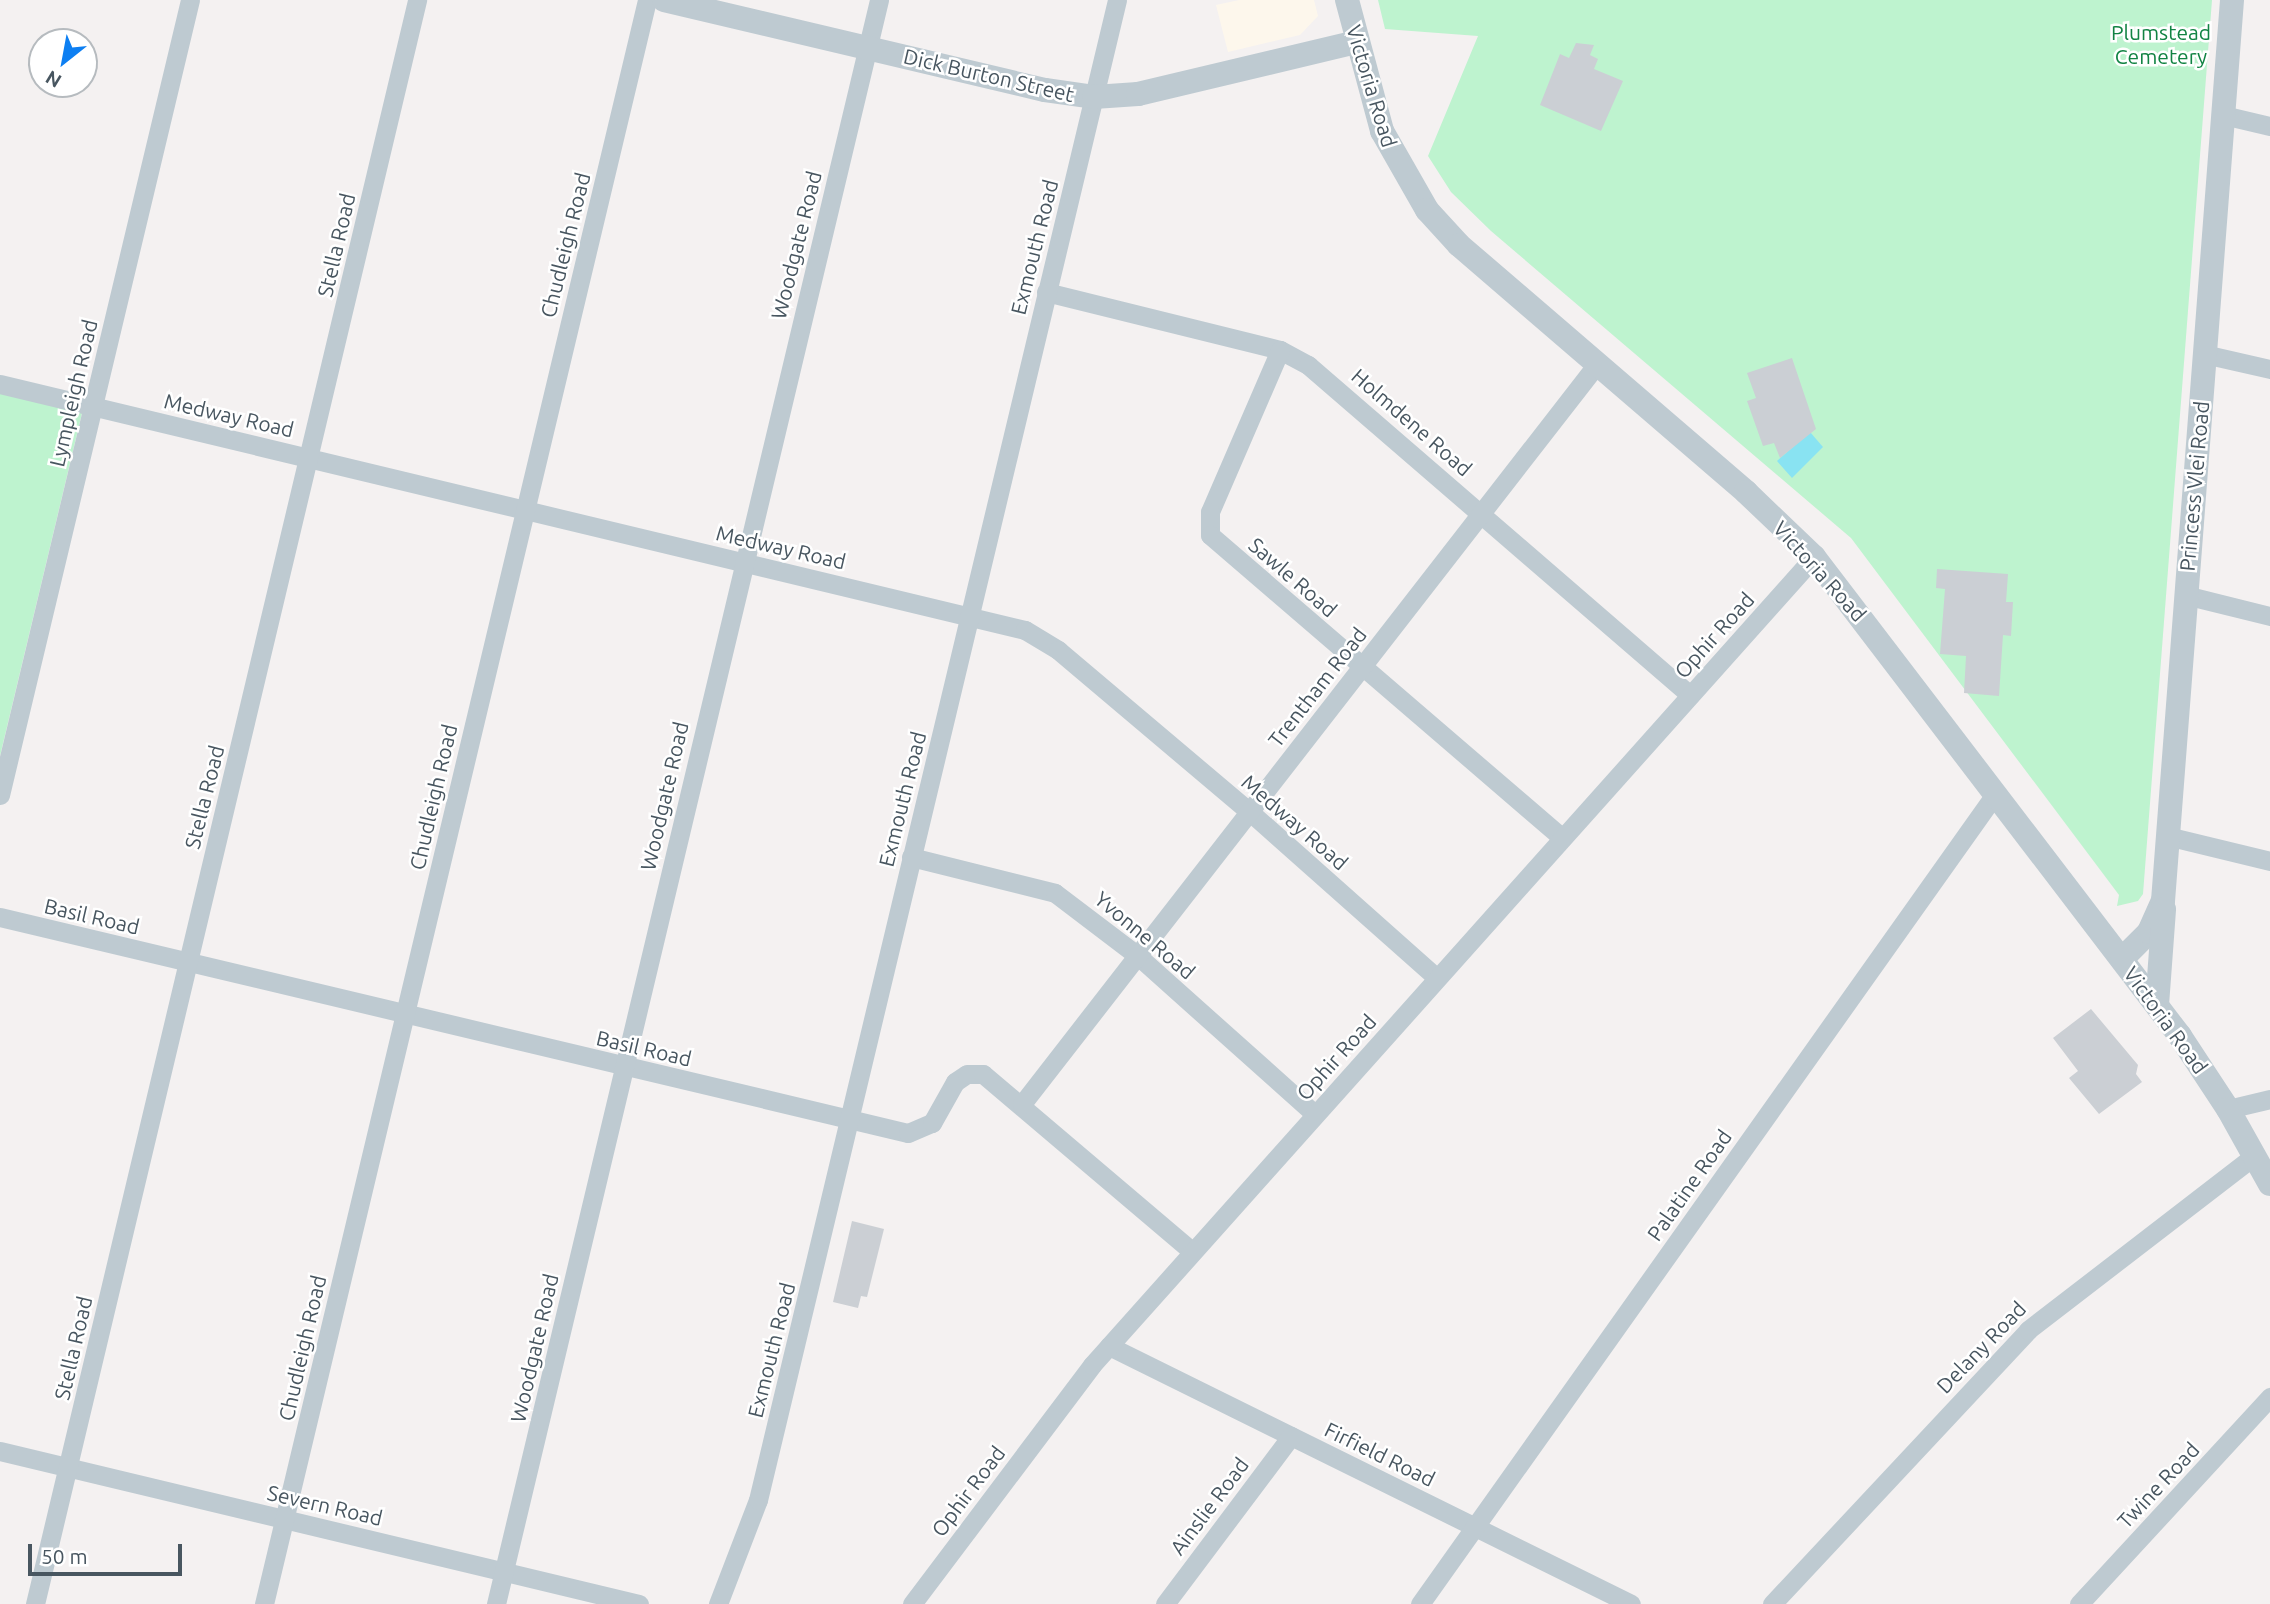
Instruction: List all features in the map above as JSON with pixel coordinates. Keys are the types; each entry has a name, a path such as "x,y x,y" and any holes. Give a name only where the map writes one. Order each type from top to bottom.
{"street":[{"name":"Lympleigh Road","path":"0,795 190,0"},
{"name":"Stella Road","path":"35,1604 418,0"},
{"name":"Chudleigh Road","path":"264,1604 647,0"},
{"name":"Dick Burton Street","path":"664,0 1045,90 1094,97 1138,94 1357,42"},
{"name":"Woodgate Road","path":"496,1604 879,0"},
{"name":"Exmouth Road","path":"718,1604 758,1500 1117,0"},
{"name":"Victoria Road","path":"1347,0 1386,142 1427,210 1459,245 1745,492 1814,557 2157,1005 2228,1109 2270,1184"},
{"name":"Princess Vlei Road","path":"2122,959 2149,932 2163,901 2232,0"},
{"path":"2223,115 2270,126"},
{"name":"Holmdene Road","path":"1046,292 1280,350 1322,374 1690,695"},
{"name":"Sawle Road","path":"1280,350 1210,512 1208,530 1214,540 1562,838"},
{"path":"2204,354 2270,369"},
{"name":"Trentham Road","path":"1023,1104 1597,364"},
{"name":"Medway Road","path":"0,384 1025,630 1046,641 1250,812 1437,978"},
{"name":"Ophir Road","path":"912,1604 1109,1346 1814,557"},
{"path":"2185,595 2270,616"},
{"name":"Palatine Road","path":"1420,1604 1477,1528 1964,833 1996,793"},
{"path":"2167,836 2270,861"},
{"name":"Yvonne Road","path":"911,857 1055,893 1138,956 1315,1114"},
{"path":"2157,1005 2165,920 2163,901"},
{"name":"Basil Road","path":"0,917 908,1133 921,1131 932,1123 955,1082 975,1073 990,1077 1192,1251"},
{"path":"2228,1109 2270,1100"},
{"name":"Delany Road","path":"1772,1604 2028,1330 2254,1156"},
{"name":"Firfield Road","path":"1109,1346 1631,1604"},
{"name":"Twine Road","path":"2079,1604 2270,1397"},
{"name":"Ainslie Road","path":"1165,1604 1291,1436"},
{"name":"Severn Road","path":"0,1451 639,1604"}],"shaded area":[{"path":"1239,0 1314,0 1318,16 1300,35 1228,52 1216,5"}],"green space":[{"name":"Plumstead Cemetery","path":"1378,0 2212,0 2143,894 2138,901 2117,906 2119,895 1851,538 1491,231 1451,192 1428,156 1478,36 1385,29"},
{"path":"0,389 83,409 0,756"}],"water":[{"path":"1810,432 1823,447 1792,478 1777,461"}],"building":[{"path":"1576,43 1594,45 1590,55 1598,59 1594,69 1623,81 1601,131 1540,105 1560,54 1569,58"},
{"path":"1792,358 1816,429 1780,458 1774,443 1763,446 1747,401 1756,398 1747,373"},
{"path":"1937,569 2008,574 2006,602 2013,602 2011,636 2003,635 1999,696 1964,693 1966,656 1940,654 1945,589 1936,588"},
{"path":"2091,1009 2138,1065 2136,1074 2142,1082 2099,1114 2069,1078 2078,1071 2053,1038"},
{"path":"852,1221 884,1229 867,1297 861,1296 858,1308 833,1302"}]}
